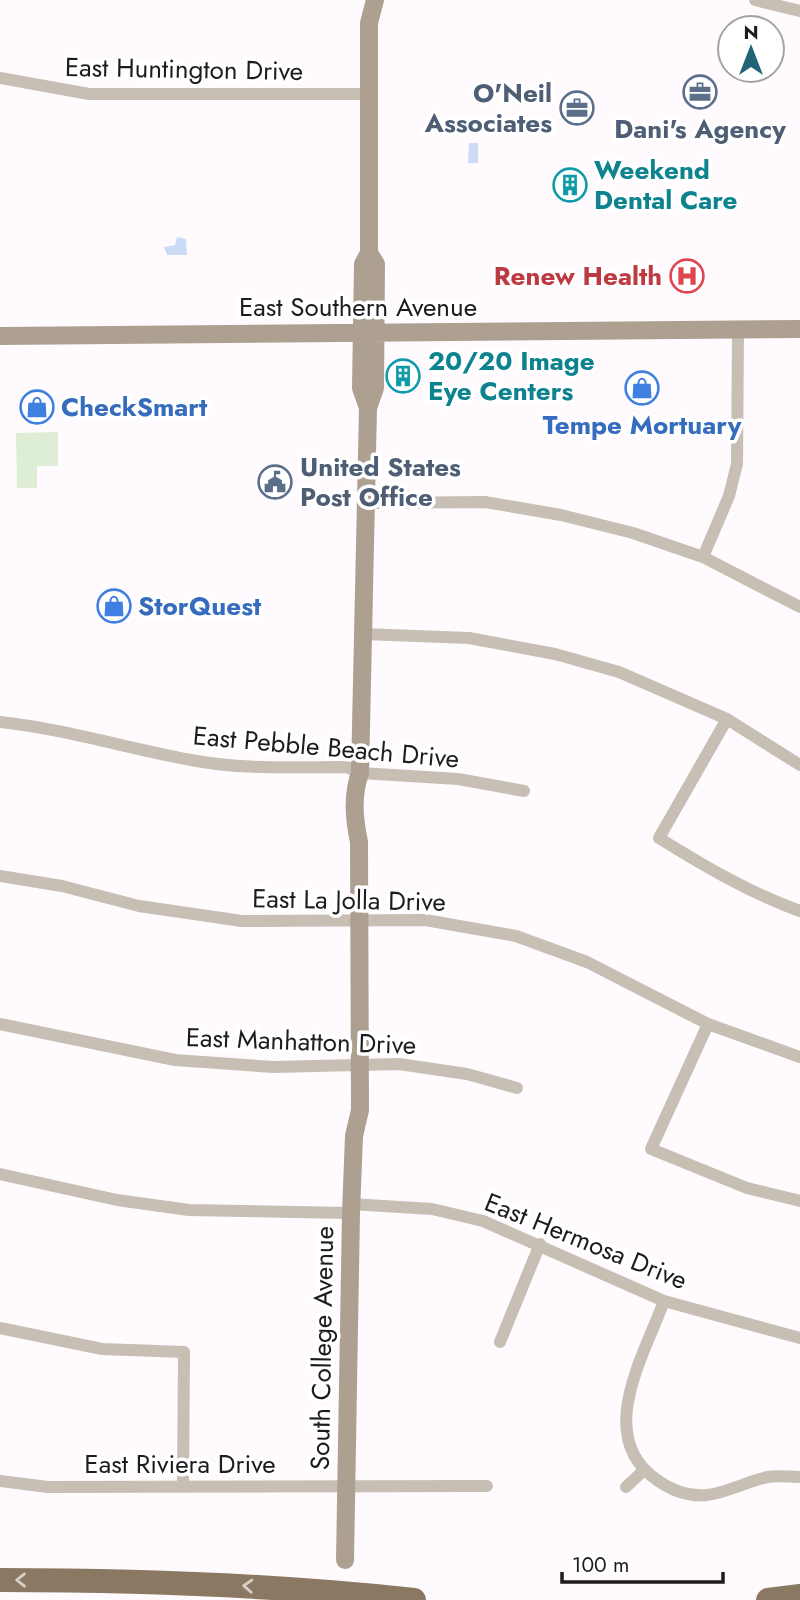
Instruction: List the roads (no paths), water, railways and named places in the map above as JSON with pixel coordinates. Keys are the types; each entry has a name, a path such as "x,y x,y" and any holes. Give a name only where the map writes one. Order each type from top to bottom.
{"highway":[{"path":"0,1580 191,1583 327,1591 414,1600"},
{"path":"768,1600 800,1595"}],"street":[{"name":"South College Avenue","path":"345,1560 354,1136 348,1108 355,1065 349,1015 357,990 359,842 365,818 366,788 360,773 368,408 361,388 376,264 369,253 369,23 364,0"},
{"name":"South College Avenue","path":"369,23 375,0"},
{"path":"755,0 800,11"},
{"name":"East Huntington Drive","path":"0,78 89,94 369,94"},
{"name":"East Southern Avenue","path":"0,336 800,329"},
{"path":"703,557 729,496 737,464 738,330"},
{"path":"366,503 485,502 561,515 633,533 703,557 800,607"},
{"path":"363,634 469,639 555,654 619,672 727,719 800,765"},
{"path":"727,719 659,838 706,867 774,902 800,911"},
{"name":"East Pebble Beach Drive","path":"0,722 78,733 191,760 250,767 347,768 360,773 458,779 524,791"},
{"name":"East La Jolla Drive","path":"0,876 62,886 139,906 242,921 425,920 516,936 587,962 708,1024 800,1057"},
{"name":"East Manhatton Drive","path":"0,1024 174,1060 273,1067 399,1064 467,1074 517,1088"},
{"path":"708,1024 651,1149 747,1188 800,1200"},
{"name":"East Hermosa Drive","path":"0,1174 117,1200 189,1210 351,1209 405,1205 446,1212 492,1224 664,1301 800,1338"},
{"path":"500,1342 540,1244"},
{"path":"664,1301 629,1392 624,1423 631,1452 643,1471 673,1492 706,1495 769,1477 800,1477"},
{"path":"0,1328 102,1349 184,1352 183,1486"},
{"path":"626,1487 643,1471"},
{"name":"East Riviera Drive","path":"0,1482 48,1487 487,1486"}],"water":[{"path":"469,143 478,143 478,163 468,163"},
{"path":"177,237 186,239 187,255 167,255 164,247 175,245"}],"place":[{"name":"Dani's Agency","path":"700,92"},
{"name":"O'Neil Associates","path":"577,108"},
{"name":"Weekend Dental Care","path":"570,185"},
{"name":"Renew Health","path":"687,276"},
{"name":"20/20 Image Eye Centers","path":"403,376"},
{"name":"Tempe Mortuary","path":"642,388"},
{"name":"CheckSmart","path":"37,407"},
{"name":"United States Post Office","path":"275,482"},
{"name":"StorQuest","path":"114,606"}]}
